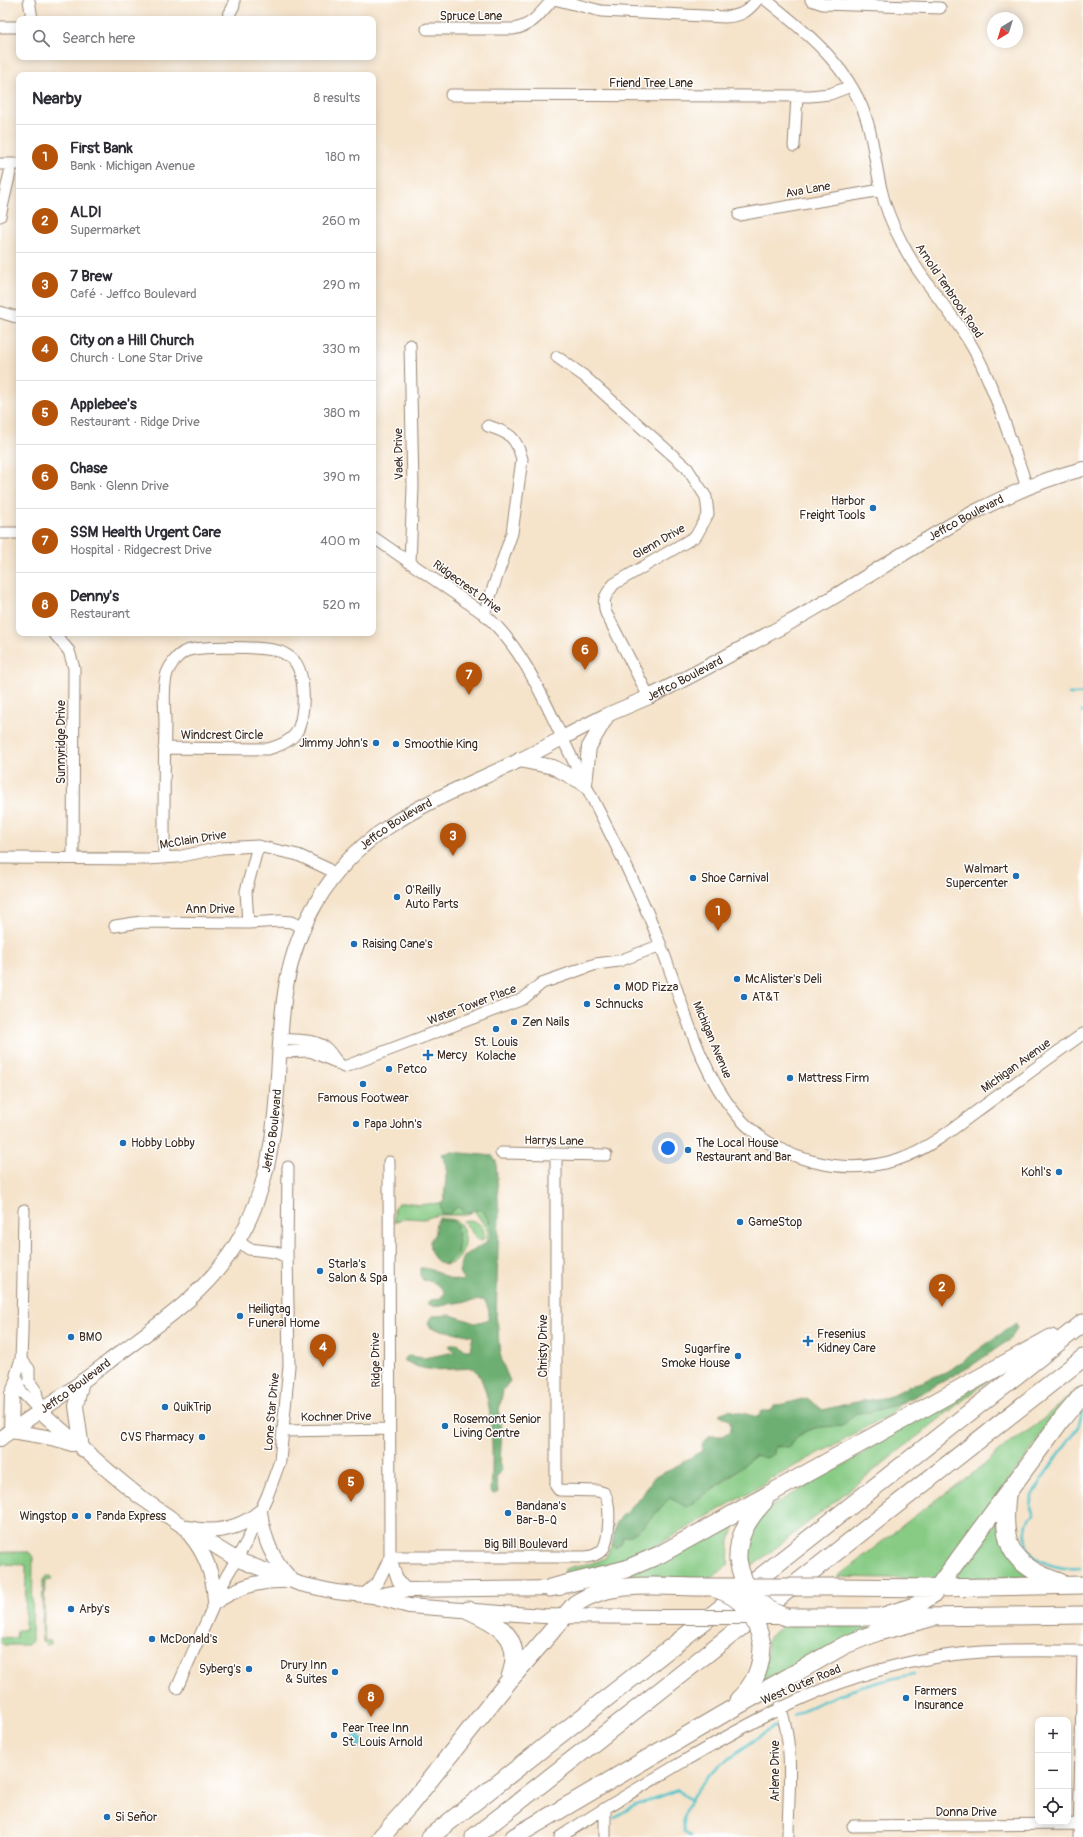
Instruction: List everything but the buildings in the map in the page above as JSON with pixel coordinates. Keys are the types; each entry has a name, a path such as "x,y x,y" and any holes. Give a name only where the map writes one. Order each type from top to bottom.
{"highway":[{"path":"550,1588 606,1575 644,1563 1083,1320"},
{"path":"430,1837 1083,1323"},
{"path":"474,1837 1083,1358"},
{"path":"877,1618 917,1605 932,1595 1062,1419 1083,1394"},
{"path":"774,1492 758,1509 743,1529 738,1550 738,1560 742,1577 747,1588 762,1606 769,1611 791,1617 877,1618 1083,1615"},
{"path":"1007,1495 1004,1525 1009,1545 1016,1556 1034,1572 1076,1585"},
{"path":"381,1837 409,1806 562,1617 581,1600 616,1587 938,1588 1076,1585"},
{"path":"707,1588 734,1597 753,1617 759,1629 762,1644 762,1657 754,1681 746,1692 723,1714"},
{"path":"468,1610 495,1623 506,1632 512,1643 513,1667 508,1682"},
{"path":"514,1837 723,1714 845,1645 878,1632 934,1617"}],"main road":[{"name":"Jeffco Boulevard","path":"5,1435 172,1315 203,1286 223,1263 238,1241 257,1201 269,1162 275,1116 285,984 294,952 316,903 336,875 361,848 396,822 607,715 649,697 790,622 972,513 1038,482 1083,469"},
{"path":"519,760 553,768 585,784 588,748 607,715"},
{"path":"82,1381 76,1406 82,1449"},
{"path":"17,1383 12,1394 5,1435 57,1438 82,1449"},
{"path":"40,1411 82,1449 140,1497 184,1527 236,1559 292,1581 321,1589 367,1596 408,1606 562,1617 791,1617"},
{"path":"184,1527 205,1531 228,1529 243,1524 260,1512 263,1531 272,1556 279,1567 292,1581"},
{"path":"184,1527 202,1553 212,1578 215,1602 240,1588 254,1584 272,1581 292,1581"},
{"path":"367,1596 408,1590 616,1587"}],"street":[{"path":"29,0 32,16"},
{"path":"228,16 234,5 234,0"},
{"name":"Spruce Lane","path":"427,29 513,29 525,27 532,22 552,0"},
{"path":"558,0 601,11 725,17 743,14 757,0"},
{"name":"Arnold Tenbrook Road","path":"766,0 801,28 825,50 851,86 867,122 881,190 897,234 909,257 962,332 978,358 1027,488"},
{"path":"811,0 823,4 940,8"},
{"path":"0,27 16,27"},
{"name":"Friend Tree Lane","path":"451,95 797,96 830,94 851,86"},
{"path":"794,146 797,96"},
{"path":"0,164 15,164 0,216"},
{"name":"Ava Lane","path":"739,215 881,190"},
{"path":"0,312 16,317"},
{"name":"Vaek Drive","path":"410,345 413,488 410,563"},
{"name":"Glenn Drive","path":"557,356 584,376 687,468 706,497 708,514 696,536 614,584 603,602 614,630 649,697"},
{"path":"484,614 512,533 522,459 519,447 512,436 502,430 488,426"},
{"path":"0,533 16,533"},
{"name":"Ridgecrest Drive","path":"376,539 484,614 501,628 512,643 552,715 562,738"},
{"name":"Sunnyridge Drive","path":"56,636 69,652 74,668 73,858"},
{"name":"Windcrest Circle","path":"164,748 268,748 279,746 288,741 296,733 301,720 303,694 299,669 292,658 280,651 264,649 202,648 184,652 178,656 167,672 165,683 164,748 164,858"},
{"name":"Michigan Avenue","path":"562,738 617,845 661,945 696,1040 715,1081 729,1105 748,1126 766,1140 794,1156 819,1163 842,1167 893,1161 909,1155 940,1138 1083,1034"},
{"path":"248,923 246,891 258,846"},
{"name":"McClain Drive","path":"0,858 164,858 221,848 258,846 298,855 326,868 336,875"},
{"name":"Ann Drive","path":"115,926 141,922 248,923 286,921 304,928"},
{"name":"Water Tower Place","path":"280,1046 310,1052 336,1062 344,1067 523,999 542,983 596,964 619,961 661,945"},
{"name":"Harrys Lane","path":"501,1153 606,1155"},
{"name":"Christy Drive","path":"556,1154 556,1486 559,1490 598,1491 604,1493"},
{"name":"Ridge Drive","path":"389,1162 390,1557 398,1581 408,1590"},
{"name":"Lone Star Drive","path":"176,1688 215,1602 260,1512 278,1470 284,1431 289,1366 287,1257 288,1167"},
{"path":"24,1210 21,1359 16,1375 17,1383 26,1398 40,1411"},
{"path":"238,1241 249,1248 275,1252 287,1257"},
{"path":"21,1359 29,1369 30,1381 36,1391 40,1411"},
{"name":"Kochner Drive","path":"284,1431 389,1429"},
{"name":"Big Bill Boulevard","path":"390,1557 591,1556 600,1552 607,1538 608,1499 604,1493"},
{"name":"Ridge Drive","path":"367,1596 378,1582 390,1557"},
{"path":"1079,1837 1083,1651"},
{"name":"West Outer Road","path":"560,1837 717,1742 780,1707 818,1690 851,1678 885,1668 927,1659 996,1652 1083,1651"},
{"name":"Arlene Drive","path":"780,1707 786,1722 788,1740 788,1837"},
{"path":"605,1809 605,1837"},
{"name":"Donna Drive","path":"854,1826 1079,1824"}],"green space":[{"path":"452,1152 493,1156 496,1161 499,1214 496,1318 499,1349 504,1368 510,1381 503,1390 499,1411 502,1430 500,1463 502,1470 496,1478 498,1492 494,1494 491,1492 492,1445 489,1409 486,1392 481,1378 474,1368 433,1370 418,1367 403,1360 408,1356 424,1358 455,1352 448,1346 458,1343 465,1350 470,1350 473,1336 431,1328 428,1322 433,1316 451,1315 475,1323 487,1320 489,1315 488,1307 484,1300 438,1306 427,1303 431,1300 439,1299 445,1293 436,1284 423,1280 420,1275 420,1268 426,1268 453,1280 464,1280 459,1272 464,1256 486,1243 492,1236 491,1225 482,1209 463,1213 462,1208 457,1207 449,1214 442,1214 440,1203 444,1200 447,1165 441,1154"},
{"path":"398,1203 413,1203 417,1205 440,1203 443,1214 449,1214 457,1207 463,1208 468,1213 472,1211 467,1215 437,1215 424,1219 405,1218 394,1222 394,1208"},
{"path":"473,1209 482,1209 491,1225 492,1236 486,1243 488,1230"},
{"path":"439,1218 450,1219 458,1222 464,1232 464,1242 460,1257 455,1262 445,1265 457,1253 459,1233 452,1221 437,1220"},
{"path":"437,1220 452,1221 457,1224 459,1242 457,1253 445,1265 441,1264 435,1259 430,1249 430,1241 435,1233"},
{"path":"470,1220 482,1227 484,1237 482,1241 478,1240 463,1221"},
{"path":"1016,1323 1017,1328 1009,1340 971,1366 922,1393 901,1403 870,1412 856,1413 842,1426 819,1427 806,1431 797,1437 790,1447 775,1446 774,1454 766,1458 756,1455 687,1507 670,1498 643,1527 630,1535 623,1537 621,1544 615,1548 612,1545 616,1522 642,1496 654,1477 670,1470 703,1450 702,1444 709,1436 722,1436 731,1431 730,1421 719,1414 729,1410 758,1417 762,1411 771,1411 775,1405 807,1398 823,1410 851,1403 888,1397 914,1384 950,1370"},
{"path":"990,1379 749,1569 745,1551 751,1528 770,1507 861,1455 880,1440"},
{"path":"1077,1389 936,1579 837,1577 916,1515 983,1466 1006,1445 1035,1426"},
{"path":"901,1403 885,1417 858,1431 840,1443 775,1477 770,1478 764,1484 654,1547 643,1549 638,1554 602,1568 564,1573 565,1569 595,1562 605,1558 612,1545 615,1548 623,1537 630,1535 643,1527 670,1498 687,1507 762,1452 780,1447 790,1447 797,1437 806,1431 819,1427 842,1426 856,1413 870,1412"},
{"path":"998,1519 1030,1577 954,1579"},
{"path":"736,1522 729,1543 728,1565 712,1578 617,1578"},
{"path":"0,1552 29,1552 33,1557 32,1641 28,1645 4,1645 0,1642 0,1637 16,1638 17,1630 25,1630 26,1565 0,1564"},
{"path":"46,1576 51,1577 52,1580 45,1581 43,1640 51,1641 51,1644 47,1645 42,1641 43,1580"},
{"path":"784,1625 875,1625 760,1683 769,1636"}],"water":[{"path":"357,1732 366,1741 357,1750 352,1745 356,1741 352,1737"}],"waterway":[{"path":"1069,694 1083,694"},
{"path":"1080,1568 1051,1565 1034,1556 1026,1541 1026,1530 1027,1523 1030,1517 1034,1514 1030,1506 1032,1496 1041,1480 1078,1427 1083,1409"},
{"path":"794,1715 837,1695 883,1681 914,1674"},
{"path":"691,1837 684,1831 685,1814 691,1799 702,1784 715,1770 731,1757 776,1726"},
{"path":"615,1817 634,1806 678,1790 690,1800"}],"place":[{"name":"Harbor Freight Tools","path":"873,508"},
{"name":"Chase","path":"585,670"},
{"name":"SSM Health Urgent Care","path":"469,695"},
{"name":"Jimmy John's","path":"376,743"},
{"name":"Smoothie King","path":"396,744"},
{"name":"7 Brew","path":"453,856"},
{"name":"Walmart Supercenter","path":"1016,876"},
{"name":"Shoe Carnival","path":"693,878"},
{"name":"O'Reilly Auto Parts","path":"397,897"},
{"name":"First Bank","path":"718,931"},
{"name":"Raising Cane's","path":"354,944"},
{"name":"McAlister's Deli","path":"737,979"},
{"name":"MOD Pizza","path":"617,987"},
{"name":"AT&T","path":"744,997"},
{"name":"Schnucks","path":"587,1004"},
{"name":"Zen Nails","path":"514,1022"},
{"name":"St. Louis Kolache","path":"496,1029"},
{"name":"Mercy","path":"428,1055"},
{"name":"Petco","path":"389,1069"},
{"name":"Mattress Firm","path":"790,1078"},
{"name":"Famous Footwear","path":"363,1084"},
{"name":"Papa John's","path":"356,1124"},
{"name":"Hobby Lobby","path":"123,1143"},
{"name":"The Local House Restaurant and Bar","path":"688,1150"},
{"name":"Kohl's","path":"1059,1172"},
{"name":"GameStop","path":"740,1222"},
{"name":"Starla's Salon & Spa","path":"320,1271"},
{"name":"ALDI","path":"942,1307"},
{"name":"Heiligtag Funeral Home","path":"240,1316"},
{"name":"BMO","path":"71,1337"},
{"name":"Fresenius Kidney Care","path":"808,1341"},
{"name":"Sugarfire Smoke House","path":"738,1356"},
{"name":"City on a Hill Church","path":"323,1367"},
{"name":"QuikTrip","path":"165,1407"},
{"name":"Rosemont Senior Living Centre","path":"445,1426"},
{"name":"CVS Pharmacy","path":"202,1437"},
{"name":"Applebee's","path":"351,1502"},
{"name":"Bandana's Bar-B-Q","path":"508,1513"},
{"name":"Wingstop","path":"75,1516"},
{"name":"Panda Express","path":"88,1516"},
{"name":"Arby's","path":"71,1609"},
{"name":"McDonald's","path":"152,1639"},
{"name":"Syberg's","path":"249,1669"},
{"name":"Drury Inn & Suites","path":"335,1672"},
{"name":"Farmers Insurance","path":"906,1698"},
{"name":"Denny's","path":"371,1717"},
{"name":"Pear Tree Inn St. Louis Arnold","path":"334,1735"},
{"name":"Si Señor","path":"107,1817"}]}
